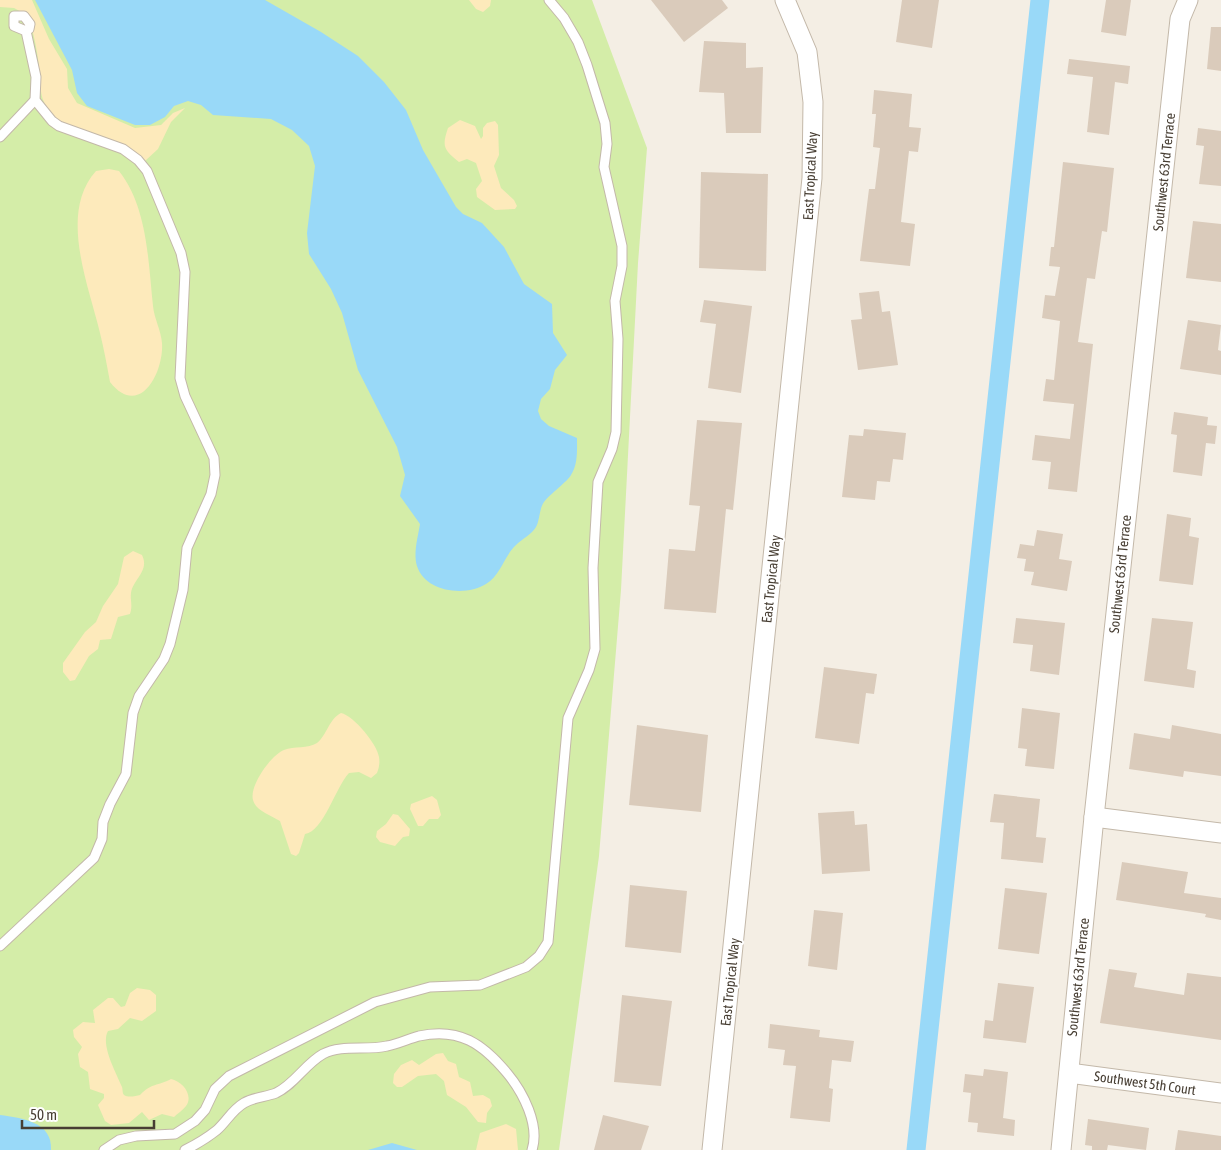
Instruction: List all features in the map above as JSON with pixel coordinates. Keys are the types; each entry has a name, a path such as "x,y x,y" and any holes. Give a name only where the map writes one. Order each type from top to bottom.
{"street":[{"name":"Southwest 63rd Terrace","path":"1061,1150 1094,817 1180,19 1188,0"},
{"name":"East Tropical Way","path":"712,1150 812,178 813,102 808,52 792,4"},
{"path":"1094,817 1221,833"},
{"name":"Southwest 5th Court","path":"1069,1072 1221,1093"}],"lane":[{"path":"104,1150 119,1140 136,1136 175,1134 195,1122 205,1110 215,1089 229,1076 375,1002 430,987 480,985 526,967 539,956 548,942 568,718 590,670 595,649 593,568 598,482 612,449 616,432 618,339 615,301 622,246 604,168 607,144 605,123 588,64 564,18 548,0"},
{"path":"0,137 35,100 36,77 26,31"},
{"path":"0,946 94,858 102,839 103,822 126,774 134,713 139,696 164,659 170,644 183,590 187,548 210,494 215,475 214,458 185,396 180,378 185,272 181,253 147,171 138,160 123,149 58,126 35,100"},
{"path":"185,1150 201,1142 218,1129 232,1112 243,1103 276,1092 298,1077 324,1053 339,1049 386,1047 418,1036 440,1033 463,1036 477,1044 512,1079 527,1103 532,1124 532,1150"}],"green space":[{"path":"0,0 592,0 647,148 638,263 621,590 599,856 559,1150 0,1150"}],"sand":[{"path":"0,0 32,0 49,39 67,69 68,88 77,103 135,128 161,125 173,113 185,108 171,122 158,149 145,161 133,151 119,144 74,129 51,114 42,96 36,45 27,15 14,8 0,7"},
{"path":"469,0 491,0 490,6 483,12 476,9"},
{"path":"460,120 475,126 481,139 483,128 487,123 495,121 498,125 499,155 494,166 501,188 514,200 517,206 515,209 495,210 477,197 476,189 482,181 476,163 467,159 459,162 446,148 445,140 448,128"},
{"path":"109,169 119,171 136,201 145,236 154,311 162,343 162,355 154,378 148,388 140,394 131,396 121,392 110,382 80,250 79,207 85,188 96,171"},
{"path":"133,551 142,555 144,566 132,588 130,614 118,617 111,639 100,640 98,649 89,656 75,680 70,681 63,672 63,663 85,632 96,622 103,606 118,584 124,557"},
{"path":"341,713 352,719 370,738 379,757 377,773 371,778 359,772 349,773 324,817 312,831 305,834 299,853 296,856 291,854 280,821 260,810 255,804 253,800 254,787 267,764 273,758 284,750 317,743 334,719"},
{"path":"432,796 437,800 441,815 438,819 429,819 423,826 418,826 410,809 411,804"},
{"path":"393,814 398,815 410,829 409,836 403,837 395,846 380,842 376,837 377,831 386,824"},
{"path":"137,988 150,990 156,995 156,1011 142,1021 130,1018 118,1029 108,1031 106,1037 108,1051 123,1094 130,1097 140,1095 151,1087 171,1079 186,1089 189,1097 185,1107 174,1117 162,1114 149,1120 142,1112 129,1123 111,1125 105,1121 98,1105 104,1098 104,1094 90,1089 88,1072 80,1067 78,1054 82,1047 74,1037 73,1030 83,1022 95,1023 93,1010 108,998 113,998 121,1007 125,1006 130,993"},
{"path":"443,1053 448,1061 456,1064 459,1077 470,1082 473,1096 483,1095 490,1099 492,1106 487,1113 486,1123 478,1122 466,1107 447,1095 444,1081 436,1074 418,1076 402,1087 397,1087 393,1083 394,1074 401,1065 412,1060 419,1065 436,1054"},
{"path":"506,1124 516,1129 518,1150 476,1150 480,1133"}],"water":[{"path":"35,0 265,0 358,56 384,82 406,110 423,150 456,207 463,214 482,223 504,247 524,284 552,304 553,333 567,355 555,370 550,389 541,399 538,411 541,419 549,426 577,438 575,466 569,478 544,502 534,530 512,549 499,571 486,584 467,590 447,590 428,582 421,575 417,566 416,550 420,524 400,496 405,475 397,447 358,370 342,313 331,289 309,254 307,233 315,166 309,146 292,130 271,119 213,115 201,105 188,101 174,106 165,117 150,125 135,125 87,106 77,93 72,70"},
{"path":"0,1115 26,1120 42,1127 47,1133 51,1150 0,1150"},
{"path":"392,1143 417,1150 368,1150"}],"building":[{"path":"651,0 722,0 728,8 684,42"},
{"path":"902,0 939,0 932,48 896,42"},
{"path":"1106,0 1131,0 1126,36 1101,32"},
{"path":"1211,27 1221,27 1221,71 1207,69"},
{"path":"704,41 746,43 746,68 763,67 761,133 726,133 724,93 699,92"},
{"path":"1069,59 1130,66 1128,84 1115,82 1109,135 1087,132 1093,77 1067,74"},
{"path":"874,90 912,94 909,127 921,128 918,152 909,151 901,222 915,224 910,266 860,261 869,189 875,189 880,148 873,147 876,114 872,114"},
{"path":"1198,128 1221,131 1221,186 1199,184 1204,146 1196,145"},
{"path":"1063,162 1114,168 1107,232 1102,231 1095,279 1087,278 1078,342 1093,344 1077,492 1048,489 1051,462 1032,460 1035,435 1070,439 1074,404 1043,401 1046,379 1054,380 1060,321 1042,318 1045,295 1055,296 1060,267 1049,266 1051,247 1054,247"},
{"path":"701,172 768,174 766,271 699,268"},
{"path":"1193,221 1221,224 1221,282 1186,278"},
{"path":"879,291 882,312 890,311 898,365 858,370 851,320 862,319 859,293"},
{"path":"704,300 752,306 741,393 708,388 716,324 700,322"},
{"path":"1188,320 1221,325 1218,350 1221,351 1221,375 1180,369"},
{"path":"1174,412 1208,417 1207,425 1217,426 1215,444 1206,443 1202,476 1173,472 1177,435 1171,434"},
{"path":"697,420 742,423 733,510 726,509 716,613 664,609 669,549 695,551 700,506 689,505"},
{"path":"864,429 906,433 903,460 893,459 890,482 877,481 875,500 842,497 849,435 863,436"},
{"path":"1167,514 1191,518 1189,536 1199,538 1193,585 1159,581"},
{"path":"1037,530 1063,534 1059,559 1072,561 1067,591 1031,585 1034,572 1024,571 1026,559 1017,558 1020,544 1034,546"},
{"path":"1016,618 1065,623 1059,675 1030,671 1033,645 1013,643"},
{"path":"1152,618 1193,622 1187,669 1196,671 1194,688 1144,681"},
{"path":"824,667 877,674 874,694 866,693 859,744 815,738"},
{"path":"1022,708 1060,713 1054,769 1025,766 1027,749 1018,748"},
{"path":"637,725 708,735 701,812 629,805"},
{"path":"1172,725 1221,734 1221,776 1184,771 1183,777 1129,769 1134,733 1170,739"},
{"path":"994,794 1040,799 1036,837 1046,838 1043,863 1001,859 1004,823 990,822"},
{"path":"854,811 855,825 867,824 870,871 822,874 818,813"},
{"path":"1122,862 1188,872 1184,893 1221,898 1221,920 1205,917 1206,914 1116,900"},
{"path":"630,885 687,891 681,953 625,947"},
{"path":"1005,888 1047,893 1039,954 998,949"},
{"path":"814,910 843,913 837,970 808,966"},
{"path":"1109,969 1137,973 1134,987 1184,995 1187,973 1221,977 1221,1040 1100,1023"},
{"path":"998,983 1034,987 1026,1043 983,1038 985,1020 993,1021"},
{"path":"622,995 672,1001 661,1086 614,1082"},
{"path":"770,1024 820,1030 819,1037 854,1041 851,1062 832,1060 829,1088 833,1089 830,1122 790,1118 796,1066 783,1065 785,1050 768,1048"},
{"path":"984,1069 1008,1072 1003,1118 1015,1120 1014,1136 977,1132 978,1123 968,1122 971,1093 963,1092 965,1074 983,1076"},
{"path":"603,1115 649,1126 641,1150 594,1150"},
{"path":"1088,1119 1149,1128 1146,1150 1108,1145 1107,1150 1092,1150 1092,1146 1085,1145"},
{"path":"1178,1130 1221,1136 1221,1150 1175,1150"}],"waterway":[{"path":"916,1150 1040,0"}]}
